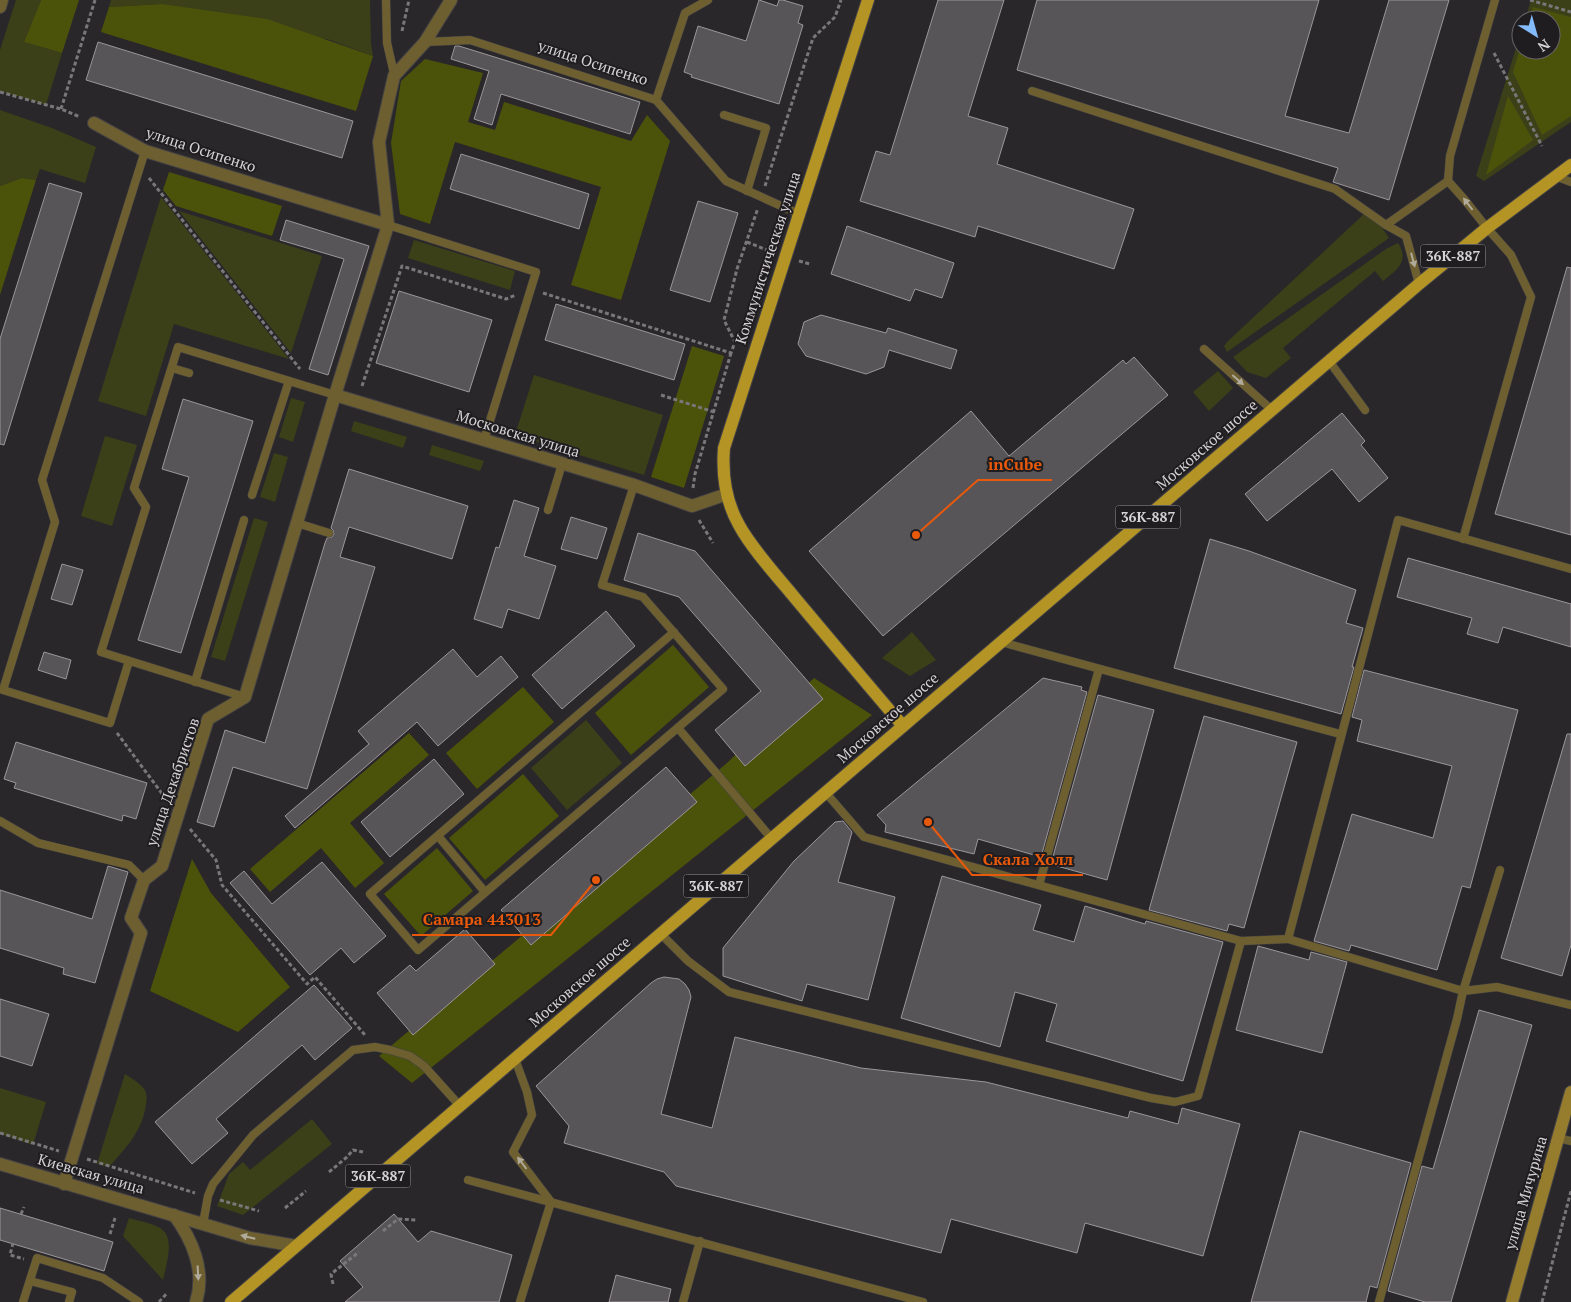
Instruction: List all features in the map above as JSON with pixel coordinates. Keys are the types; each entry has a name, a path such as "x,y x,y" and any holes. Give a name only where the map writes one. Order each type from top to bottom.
{"main road":[{"name":"Коммунистическая улица","path":"868,0 724,448 723,475 727,494 739,527 761,557 904,726"},
{"name":"Московское шоссе","path":"231,1302 1419,284 1487,228 1571,165"},
{"name":"улица Мичурина","path":"1512,1302 1571,1092"}],"street":[{"path":"0,7 2,0"},
{"path":"245,697 388,225 379,142 394,76 425,42 451,0"},
{"name":"улица Осипенко","path":"94,123 145,151 388,225"},
{"name":"Московская улица","path":"335,395 634,485 692,506 727,494"},
{"name":"улица Декабристов","path":"144,880 162,866 208,720 245,697"},
{"path":"64,1184 141,933 131,918 144,880"},
{"name":"Киевская улица","path":"0,1164 250,1238 296,1246"},
{"path":"174,1215 185,1230 194,1248 198,1271 198,1296 196,1302"}],"lane":[{"path":"386,0 387,43 394,76"},
{"path":"656,100 685,13 708,0"},
{"path":"1463,539 1531,297 1511,255 1448,181 1450,156 1495,0"},
{"name":"улица Осипенко","path":"425,42 470,40 656,100 726,181 799,214"},
{"path":"1032,91 1336,189 1386,225 1406,236 1419,284"},
{"path":"724,116 766,128 747,191"},
{"path":"129,661 110,723 3,690 55,522 42,480 145,151"},
{"path":"1555,176 1571,182"},
{"path":"1386,225 1448,181"},
{"path":"388,225 536,272 484,440"},
{"path":"245,697 101,652 146,507 134,488 178,347 335,395"},
{"path":"1204,349 1272,410"},
{"path":"1329,361 1365,410"},
{"path":"172,368 189,373"},
{"path":"252,496 289,381"},
{"path":"548,510 562,464"},
{"path":"634,485 602,585 643,597 674,632 723,689 418,950 370,894 674,632"},
{"path":"195,682 244,520"},
{"path":"1288,939 1340,734 1398,520 1571,569"},
{"path":"297,522 328,533"},
{"path":"1001,642 1340,734"},
{"path":"1039,885 1099,669"},
{"path":"678,728 772,839"},
{"path":"826,793 864,837 1241,942 1288,939 1463,991 1497,987 1571,1005"},
{"path":"0,820 38,843 128,865 144,880"},
{"path":"438,836 485,892"},
{"path":"1379,1302 1463,991 1500,870"},
{"path":"661,934 688,961 729,992 1150,1098 1175,1102 1198,1096 1241,942"},
{"path":"203,1224 208,1196 213,1184 252,1135 353,1050 375,1047 410,1056 424,1066 460,1106"},
{"path":"515,1059 527,1092 532,1115 513,1152 551,1202"},
{"path":"1558,1138 1571,1141"},
{"path":"468,1180 923,1302"},
{"path":"520,1302 551,1202"},
{"path":"683,1302 700,1241"},
{"path":"23,1302 37,1258 103,1278 139,1302"},
{"path":"30,1280 72,1292 69,1302"}],"path":[{"path":"62,109 95,0"},
{"path":"357,402 402,266 506,299 531,289 732,353 735,342 724,320 737,269 762,198 813,38 835,17 841,0"},
{"path":"1530,0 1571,12"},
{"path":"1484,35 1542,146"},
{"path":"0,92 62,109 94,123"},
{"path":"140,166 316,390"},
{"path":"661,395 714,412"},
{"path":"110,723 178,815 216,860 222,885 307,984 315,977 375,1047"},
{"path":"0,1133 259,1211"},
{"path":"329,1172 347,1158 353,1150 363,1152"},
{"path":"285,1208 306,1191"},
{"path":"1542,1302 1571,1191"},
{"path":"21,1214 24,1207"},
{"path":"110,1234 115,1218"},
{"path":"383,1231 398,1219 416,1220"},
{"path":"13,1244 10,1255 36,1263"},
{"path":"333,1284 331,1274 359,1252"},
{"path":"159,1302 167,1293"}],"green space":[{"path":"16,0 41,0 24,42 62,53 46,105 0,91 0,50"},
{"path":"41,0 79,0 62,53 24,42"},
{"path":"111,0 370,0 373,56 330,40 162,4 109,7"},
{"path":"1531,0 1571,0 1571,122 1484,181 1476,176 1512,60 1561,60 1561,10 1528,10"},
{"path":"162,4 267,19 373,56 356,111 101,32 109,7"},
{"path":"1533,7 1544,10 1532,10"},
{"path":"1561,14 1571,17 1571,116 1542,135 1513,72 1517,60 1561,60"},
{"path":"425,59 483,73 468,122 495,130 504,102 631,141 647,115 670,141 621,300 571,285 601,187 455,142 430,224 400,214 391,143 401,81"},
{"path":"1508,96 1533,140 1486,175"},
{"path":"0,110 52,128 96,147 85,183 40,169 36,180 22,178 0,186"},
{"path":"169,172 282,206 272,236 176,206 163,190"},
{"path":"22,178 36,180 0,295 0,186"},
{"path":"161,197 289,359 174,324 146,416 98,401"},
{"path":"179,211 322,256 291,353"},
{"path":"1364,214 1380,225 1389,238 1227,352 1224,346 1227,342"},
{"path":"414,240 515,271 510,290 408,258"},
{"path":"1398,243 1403,255 1397,269 1383,281 1375,271 1283,348 1291,358 1266,378 1247,372 1233,357 1386,249"},
{"path":"692,346 724,356 684,488 651,477"},
{"path":"1218,371 1233,388 1209,411 1193,392"},
{"path":"534,375 663,415 644,475 515,435"},
{"path":"291,398 305,402 293,442 279,437"},
{"path":"354,421 407,437 403,448 351,431"},
{"path":"105,436 137,445 112,526 81,516"},
{"path":"432,445 484,461 480,471 429,455"},
{"path":"274,453 288,457 275,502 260,497"},
{"path":"254,518 268,522 225,661 211,657"},
{"path":"912,632 936,660 910,676 882,658"},
{"path":"673,645 709,687 631,755 595,713"},
{"path":"814,678 872,715 412,1083 379,1056 727,763"},
{"path":"523,687 554,722 477,789 446,753"},
{"path":"586,720 622,763 567,810 531,768"},
{"path":"409,733 429,755 350,823 384,863 355,888 321,848 270,892 250,869"},
{"path":"523,774 559,816 485,880 449,838"},
{"path":"437,848 473,891 421,936 384,894"},
{"path":"192,859 211,893 290,987 238,1032 150,991"},
{"path":"125,1074 144,1089 146,1092 146,1104 137,1130 127,1146 109,1167 97,1164"},
{"path":"0,1088 46,1102 33,1145 0,1134"},
{"path":"312,1119 332,1144 243,1215 217,1206 229,1174 243,1162 250,1170"},
{"path":"129,1218 153,1225 165,1232 168,1238 169,1252 163,1280 123,1236"}],"building":[{"path":"759,0 777,6 779,0 783,0 803,6 798,23 803,25 779,104 691,77 692,75 684,72 698,26 746,41"},
{"path":"938,0 1004,0 968,116 1008,128 997,164 1134,209 1114,269 978,226 975,237 860,201 876,151 890,155"},
{"path":"1037,0 1319,0 1285,116 1349,133 1389,0 1449,0 1389,200 1333,182 1338,168 1017,70"},
{"path":"98,42 353,121 342,158 86,80"},
{"path":"455,46 640,102 630,134 501,94 492,125 474,119 489,71 451,59"},
{"path":"461,154 589,194 579,229 450,189"},
{"path":"49,183 82,193 4,445 0,444 0,339"},
{"path":"698,201 738,213 710,302 670,290"},
{"path":"286,220 369,246 328,375 309,369 344,259 280,240"},
{"path":"847,226 954,263 942,298 915,289 910,301 831,274"},
{"path":"1567,267 1571,268 1571,535 1495,514"},
{"path":"399,291 492,320 469,392 376,363"},
{"path":"556,304 685,344 674,380 545,340"},
{"path":"821,315 886,333 888,328 957,350 951,369 889,350 884,367 866,374 806,356 798,344 804,322"},
{"path":"1134,357 1168,395 883,636 809,551 971,411 1009,456 1123,360 1126,364"},
{"path":"183,399 253,421 181,653 138,640 189,477 162,469"},
{"path":"1342,413 1365,441 1361,445 1388,478 1359,502 1332,469 1267,521 1245,494"},
{"path":"349,469 468,506 452,559 349,527 340,557 375,567 307,789 233,767 214,827 197,822 225,730 265,743 325,543 327,538 332,537 334,534 331,528"},
{"path":"514,500 539,508 524,556 556,566 539,619 508,609 502,628 474,619 496,547 499,548"},
{"path":"571,517 607,528 597,559 561,549"},
{"path":"638,533 695,551 823,699 745,766 715,730 761,691 679,597 624,580"},
{"path":"1210,539 1249,551 1356,590 1346,623 1363,628 1341,714 1174,668"},
{"path":"1408,558 1571,604 1571,647 1503,627 1498,643 1467,634 1472,618 1397,597"},
{"path":"62,564 83,570 72,605 51,599"},
{"path":"606,611 635,646 562,709 532,675"},
{"path":"453,649 477,677 501,656 518,677 438,746 417,722 295,828 285,816 369,744 358,731"},
{"path":"44,652 71,660 66,679 38,670"},
{"path":"1364,670 1518,710 1470,888 1462,886 1437,970 1351,945 1349,951 1314,941 1352,814 1433,838 1452,766 1357,741 1362,720 1352,717"},
{"path":"1043,678 1082,687 1081,690 1087,692 1041,857 978,839 974,854 885,832 886,825 877,815"},
{"path":"1098,695 1154,710 1107,880 1057,866 1058,862 1052,860"},
{"path":"1204,716 1297,742 1244,928 1229,924 1227,931 1149,910"},
{"path":"1567,734 1571,734 1571,945 1562,976 1501,958"},
{"path":"16,742 147,783 136,819 123,815 122,821 14,788 16,783 4,779"},
{"path":"434,759 464,794 390,857 361,822"},
{"path":"666,767 697,802 531,945 501,910"},
{"path":"843,821 852,832 838,882 895,897 868,1000 807,984 802,1001 723,976 723,948 794,861 835,822"},
{"path":"322,862 386,936 354,963 341,948 310,975 230,883 244,871 272,904"},
{"path":"108,866 128,872 95,983 63,974 64,968 0,948 0,890 92,919"},
{"path":"942,876 1041,905 1033,930 1074,942 1085,906 1145,924 1146,921 1223,942 1183,1081 1046,1041 1057,1004 1015,992 1000,1047 901,1018"},
{"path":"465,929 495,964 413,1035 377,993 410,965 416,971"},
{"path":"1258,946 1309,960 1311,952 1347,962 1322,1053 1236,1030"},
{"path":"664,977 679,979 689,990 691,997 661,1114 712,1128 735,1037 861,1068 986,1082 1128,1118 1130,1111 1178,1124 1182,1108 1240,1124 1203,1256 1085,1223 1077,1253 951,1219 941,1253 676,1186 664,1172 564,1143 569,1126 536,1086 651,983"},
{"path":"314,985 352,1028 315,1060 302,1045 216,1119 228,1133 192,1164 155,1122"},
{"path":"0,999 49,1014 32,1066 0,1056"},
{"path":"1479,1010 1532,1025 1451,1302 1425,1302 1388,1291 1422,1166 1433,1169"},
{"path":"1300,1131 1411,1163 1377,1288 1370,1286 1366,1302 1251,1302"},
{"path":"0,1208 113,1242 104,1271 0,1240"},
{"path":"394,1214 418,1242 431,1231 512,1255 499,1302 345,1302 363,1287 340,1261"},
{"path":"616,1275 671,1289 668,1302 609,1302"}],"place":[{"name":"inCube","path":"916,535"},
{"name":"Скала Холл","path":"928,822"},
{"name":"Самара 443013","path":"596,880"}]}
